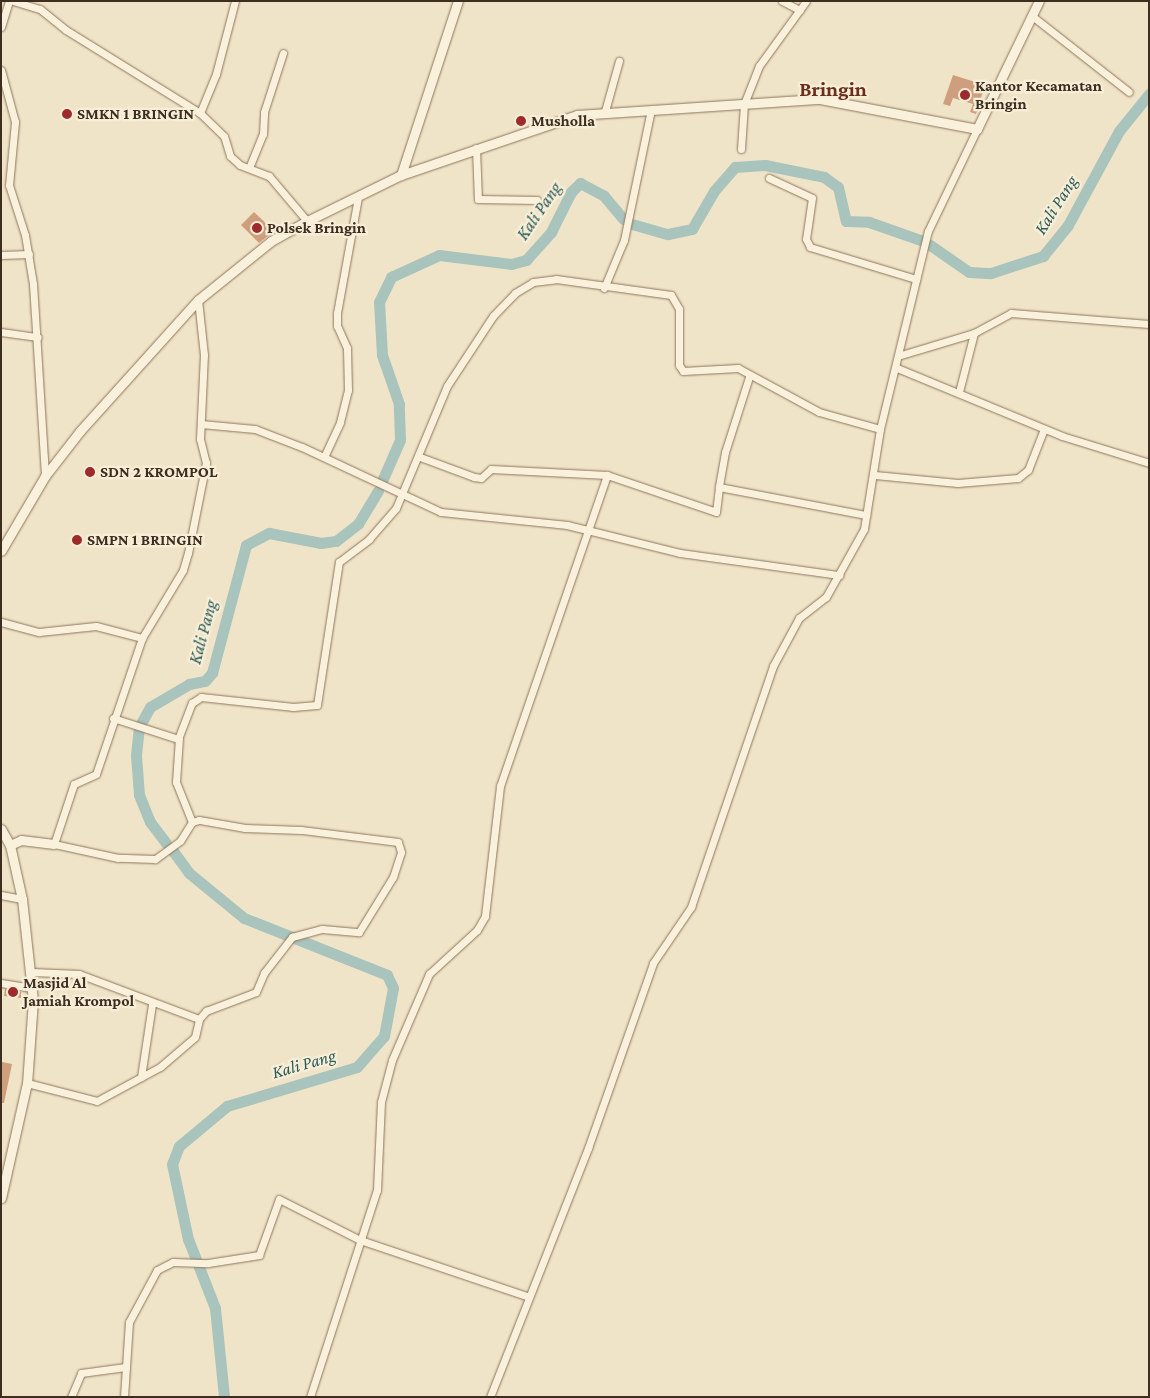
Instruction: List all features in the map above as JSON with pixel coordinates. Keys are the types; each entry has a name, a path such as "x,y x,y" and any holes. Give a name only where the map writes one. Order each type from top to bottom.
{"street":[{"path":"200,113 216,74 235,1"},
{"path":"401,175 458,1"},
{"path":"782,1 800,10"},
{"path":"741,149 744,104 768,51 806,1"},
{"path":"490,1397 588,1148 653,963 691,907 773,666 791,628 826,597 864,529 875,475 880,429 901,355 916,279 934,215 1038,1"},
{"path":"1,27 8,4 40,9 66,30 200,113 224,136 230,156 249,168 269,176 307,220"},
{"path":"1032,16 1129,92"},
{"path":"249,168 263,134 264,112 283,53"},
{"path":"605,111 619,61"},
{"path":"1,70 15,122 5,165 29,254 38,338 46,476"},
{"path":"1,551 46,476 80,431 198,300 270,241 307,220 358,198 401,175 577,115 605,111 651,110 820,99 977,129"},
{"path":"604,288 624,240 651,110"},
{"path":"476,148 478,199 537,200"},
{"path":"769,178 812,198 806,239 810,247 916,279"},
{"path":"324,457 340,422 348,390 347,348 337,326 337,313 358,198"},
{"path":"1,255 29,254"},
{"path":"192,822 176,782 179,738 192,703 201,697 293,707 317,705 340,562 369,539 403,497 447,386 493,316 515,293 544,279 676,298 679,365 682,371 732,367 837,420 880,429"},
{"path":"54,844 74,784 96,774 113,718 142,638 183,570 188,553 206,464 200,439 204,355 198,300"},
{"path":"901,355 974,333 1011,313 1149,324"},
{"path":"1,332 38,338"},
{"path":"959,392 974,333"},
{"path":"897,368 959,392 1044,429 1149,463"},
{"path":"420,457 481,478 491,469 607,475 716,512 726,452 749,377"},
{"path":"202,424 255,430 324,457 403,497 462,516 590,529 680,553 839,575"},
{"path":"875,475 958,482 1018,478 1028,470 1044,429"},
{"path":"310,1397 376,1190 380,1102 392,1060 429,974 477,930 485,916 500,786 607,475"},
{"path":"719,486 866,515"},
{"path":"1,622 39,632 96,626 142,638"},
{"path":"113,718 179,738"},
{"path":"10,845 21,840 54,844 118,858 154,859 163,849 180,841 192,822"},
{"path":"27,1083 97,1101 174,1057 195,1037 199,1019 206,1011 256,992 264,973 292,937 322,929 360,932 393,877 402,848 398,842 341,834 192,822"},
{"path":"1,829 10,845 22,899 32,972 32,1044 27,1083 11,1166 1,1198"},
{"path":"1,895 22,899"},
{"path":"32,972 79,974 152,1004 199,1019"},
{"path":"1,983 31,988"},
{"path":"141,1077 152,1004"},
{"path":"1,1163 11,1166"},
{"path":"124,1397 129,1322 157,1270 173,1262 208,1263 259,1255 279,1199 360,1240 529,1297"},
{"path":"71,1397 81,1373 126,1367"}],"building":[{"name":"Kantor Kecamatan Bringin","path":"953,75 985,85 976,114 970,112 973,104 953,98 950,106 943,104"},
{"name":"Polsek Bringin","path":"254,212 274,231 259,243 241,225"},
{"path":"5,989 21,992 21,998 4,996"},
{"path":"2,1062 12,1064 4,1103 1,1103"}],"waterway":[{"name":"Kali Pang","path":"930,245 969,272 991,273 1043,256 1068,225 1119,131 1149,94"},
{"name":"Kali Pang","path":"632,224 668,234 692,229 714,191 735,167 765,165 824,177 838,187 846,221 869,222 920,240"},
{"name":"Kali Pang","path":"382,481 400,440 399,404 382,355 379,302 391,277 439,255 511,264 526,260 551,232 571,192 580,183 604,196 623,219"},
{"name":"Kali Pang","path":"166,843 150,822 139,795 136,755 139,727 150,707 189,684 205,681 212,673 246,545 269,533 321,543 336,541 358,524 378,491"},
{"name":"Kali Pang","path":"173,851 189,873 244,918 387,975 393,988 384,1036 357,1067 227,1106 179,1146 172,1164 188,1239 215,1308 224,1397"}],"place":[{"name":"Kantor Kecamatan Bringin","path":"965,95"},
{"name":"SMKN 1 BRINGIN","path":"67,114"},
{"name":"Musholla","path":"521,121"},
{"name":"Polsek Bringin","path":"257,228"},
{"name":"SDN 2 KROMPOL","path":"90,472"},
{"name":"SMPN 1 BRINGIN","path":"77,540"},
{"name":"Masjid Al Jamiah Krompol","path":"13,992"}],"district":[{"name":"Bringin","path":"833,89"}]}
